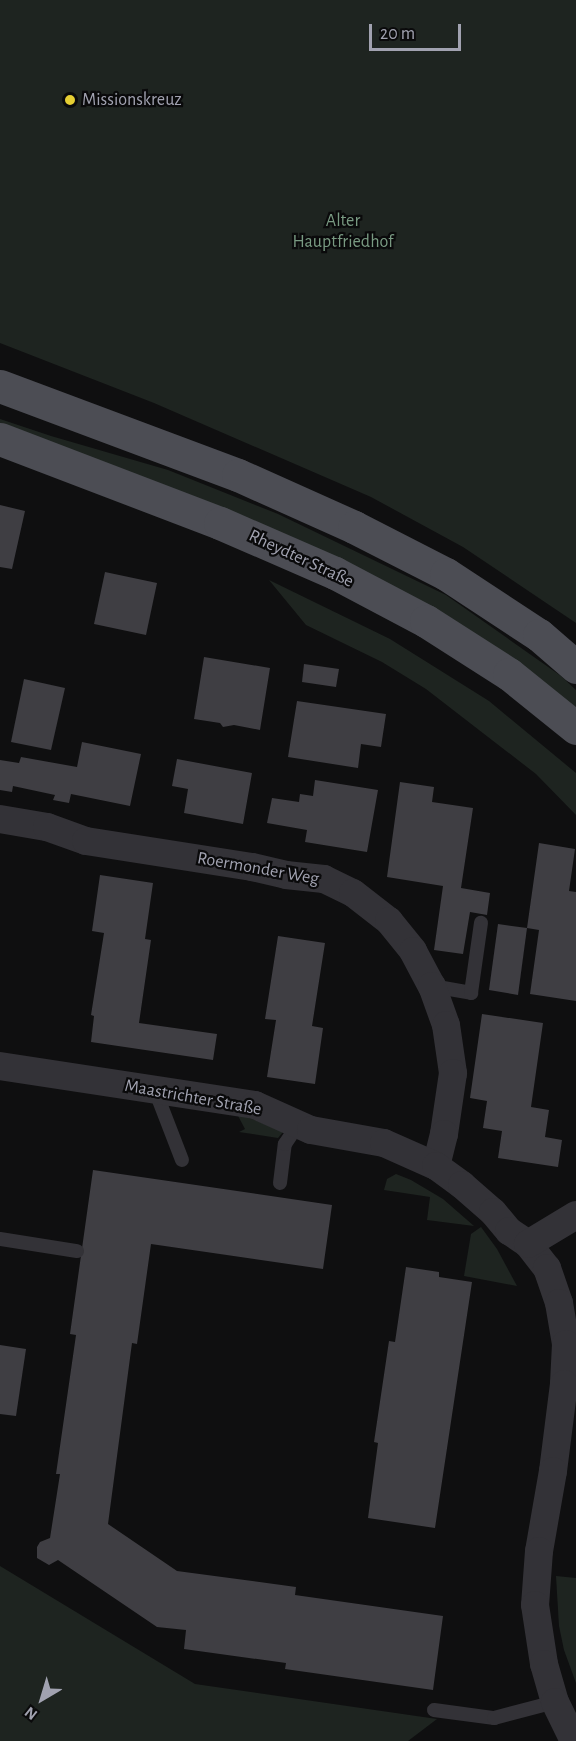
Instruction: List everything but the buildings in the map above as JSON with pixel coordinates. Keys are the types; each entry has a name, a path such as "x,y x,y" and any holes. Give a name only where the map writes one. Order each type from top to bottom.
{"main road":[{"path":"0,386 238,474 354,527 446,574 539,635 576,667"},
{"name":"Rheydter Straße","path":"0,439 220,523 335,573 426,621 500,668 576,728"}],"street":[{"name":"Roermonder Weg","path":"0,819 47,827 86,841 252,867 286,875 324,879 353,893 389,921 413,951 432,986 446,1025 453,1073 444,1134 436,1166"},
{"name":"Maastrichter Straße","path":"0,1066 255,1106 352,1145 384,1143 436,1166 493,1212 508,1231 528,1244 547,1268 559,1303 566,1344 565,1473 539,1551 535,1605 542,1655 555,1702 574,1741"},
{"path":"528,1244 576,1215"}],"lane":[{"path":"432,986 471,993 481,923"},
{"path":"155,1090 182,1160"},
{"path":"280,1183 285,1144 298,1125"},
{"path":"0,1239 77,1251"},
{"path":"434,1710 494,1718 555,1702"}],"green space":[{"name":"Alter Hauptfriedhof","path":"0,0 576,0 576,623 463,547 371,497 154,403 0,343"},
{"path":"0,419 168,470 278,514 446,595 561,676 576,690 576,711 0,425"},
{"path":"269,580 390,639 489,701 576,773 576,815 536,774 426,689 382,662 306,625"},
{"path":"236,1112 283,1132 278,1138 239,1132 245,1129"},
{"path":"396,1174 443,1199 474,1226 427,1220 430,1197 384,1190 387,1179"},
{"path":"481,1227 497,1249 517,1286 464,1276 471,1234"},
{"path":"0,1566 195,1684 437,1719 408,1741 0,1741"},
{"path":"556,1576 576,1578 576,1683 564,1650 559,1626"}],"place":[{"name":"Missionskreuz","path":"70,100"}]}
